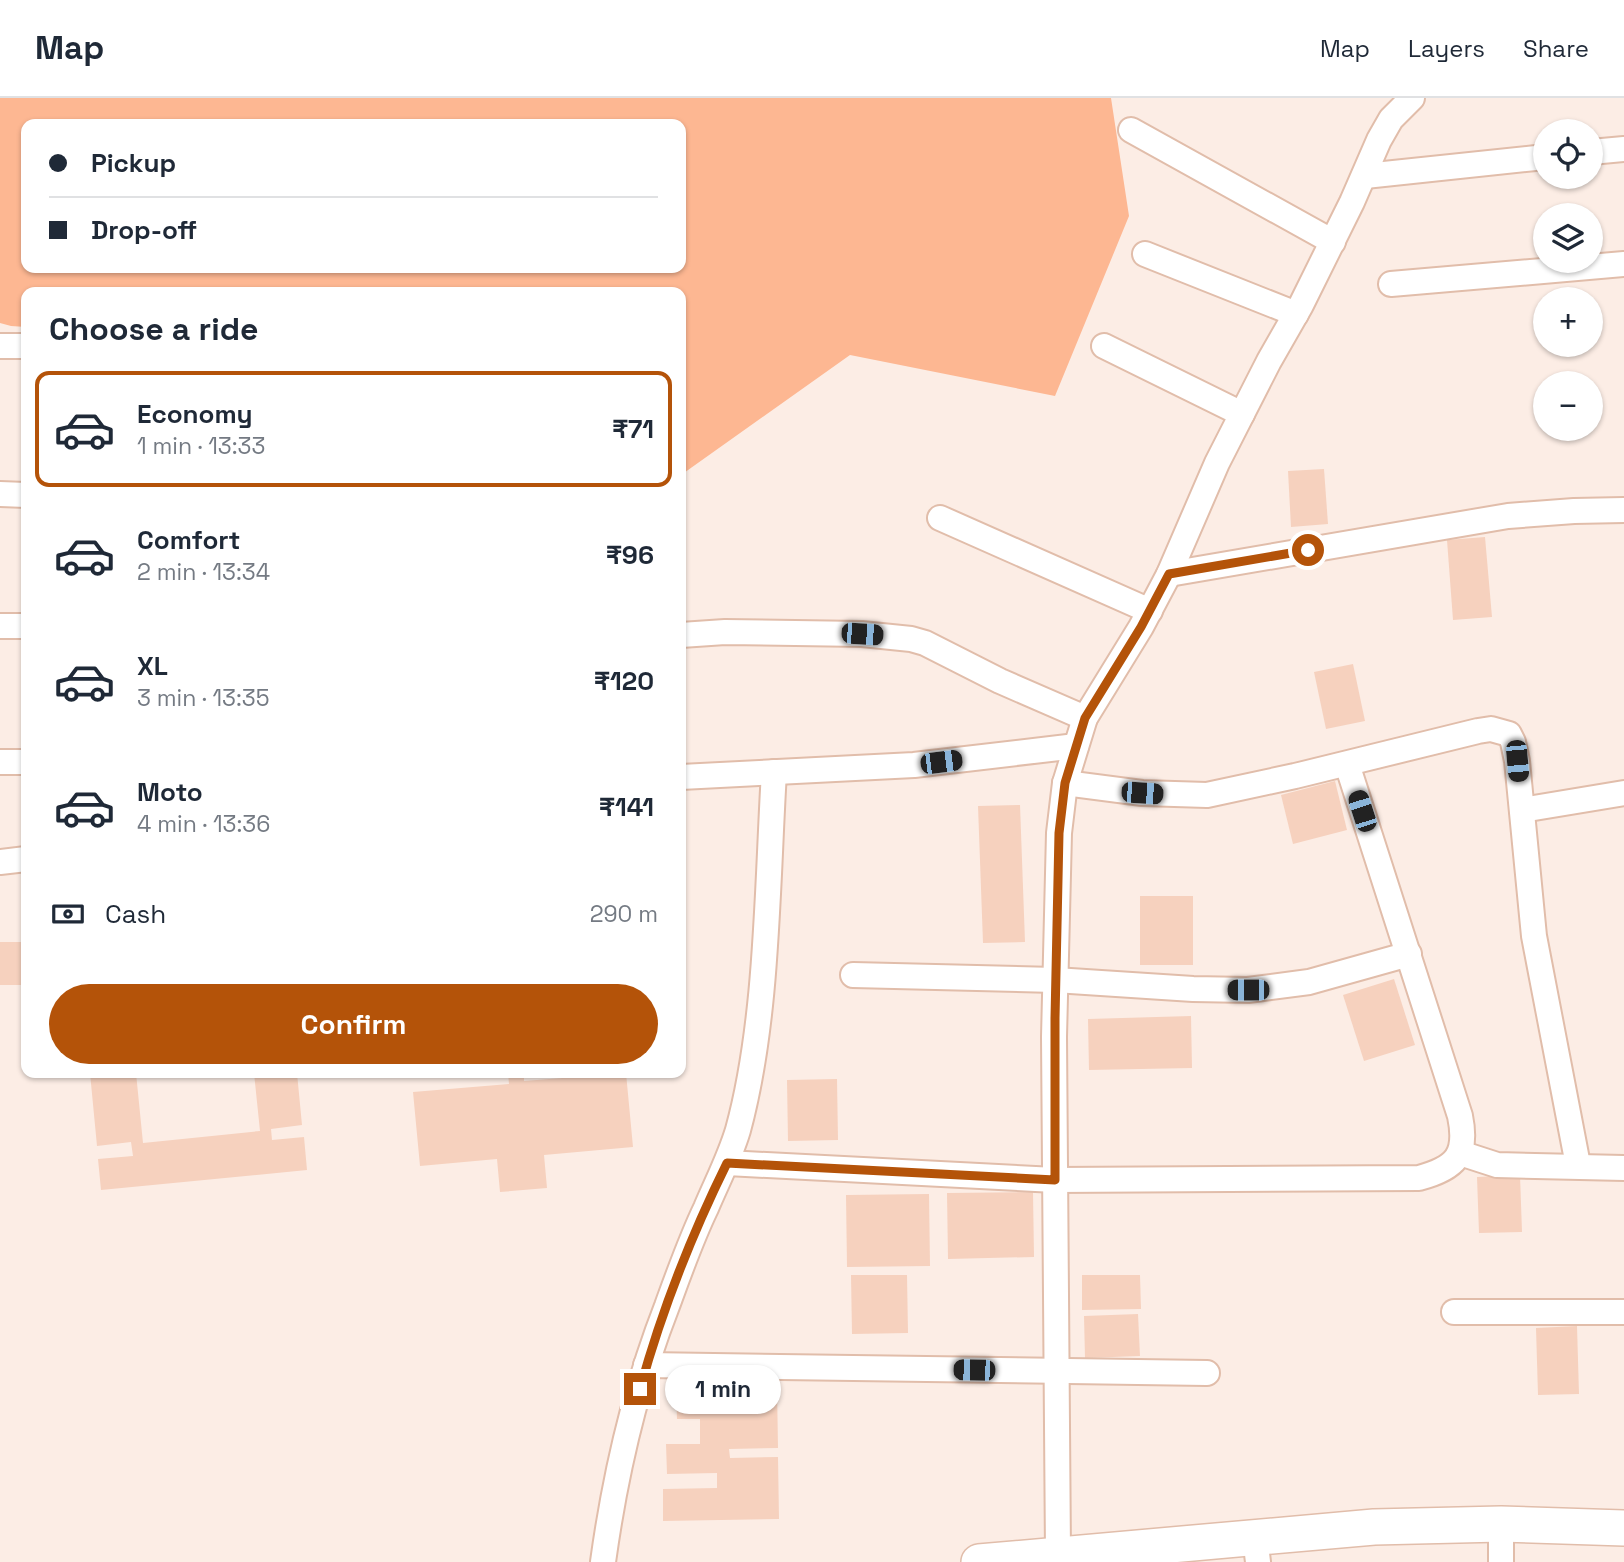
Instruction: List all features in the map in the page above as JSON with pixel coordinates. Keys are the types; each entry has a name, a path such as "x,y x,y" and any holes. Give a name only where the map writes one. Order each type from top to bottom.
{"street":[{"path":"1058,1555 1055,979 1059,833 1065,783 1085,718 1150,611 1217,463 1365,176 1379,140 1385,109 1412,98"},
{"path":"1131,130 1333,242"},
{"path":"1603,151 1624,149"},
{"path":"1365,176 1533,158"},
{"path":"1145,254 1296,314"},
{"path":"1391,284 1624,264"},
{"path":"0,346 21,346"},
{"path":"1104,346 1242,414"},
{"path":"0,494 21,495"},
{"path":"1169,574 1508,516 1624,510"},
{"path":"940,518 1150,611"},
{"path":"0,626 21,626"},
{"path":"686,635 725,632 862,634 911,639 925,643 1000,681 1085,718"},
{"path":"1065,783 1142,793 1207,795 1478,731 1502,731 1509,734 1513,742 1522,810 1534,936 1578,1165"},
{"path":"686,777 914,765 1076,746"},
{"path":"0,761 21,762"},
{"path":"727,1163 1055,1180 1419,1178 1446,1169 1460,1153 1464,1142 1461,1116 1347,764"},
{"path":"603,1562 615,1482 646,1365 705,1209 727,1163 746,1092 759,1005 774,772"},
{"path":"1522,810 1624,793"},
{"path":"0,862 21,860"},
{"path":"853,975 1055,979 1193,989 1248,990 1309,982 1409,954"},
{"path":"1460,1153 1497,1165 1624,1168"},
{"path":"1454,1312 1624,1312"},
{"path":"646,1365 1208,1373"},
{"path":"979,1562 1058,1555 1257,1550 1374,1527 1501,1524 1624,1528"},
{"path":"1501,1524 1501,1562"}],"shaded area":[{"path":"0,98 1111,98 1129,216 1055,396 850,355 686,471 686,287 21,287 21,327 0,323"}],"building":[{"path":"1324,469 1328,524 1291,527 1288,471"},
{"path":"1485,537 1492,617 1453,620 1447,540"},
{"path":"1353,664 1365,721 1326,729 1314,672"},
{"path":"1335,781 1347,830 1293,844 1281,795"},
{"path":"1020,805 1025,942 983,943 978,806"},
{"path":"1140,896 1193,896 1193,965 1140,965"},
{"path":"0,942 21,942 21,985 0,985"},
{"path":"1394,979 1415,1045 1364,1061 1343,995"},
{"path":"1191,1016 1192,1068 1089,1070 1088,1019"},
{"path":"90,1078 136,1078 143,1143 260,1131 255,1078 297,1078 302,1125 271,1129 272,1140 304,1137 307,1170 101,1190 98,1159 133,1156 131,1142 97,1146"},
{"path":"508,1078 524,1078 524,1081 626,1078 633,1147 544,1155 547,1188 500,1192 497,1159 420,1166 413,1092 509,1084"},
{"path":"837,1079 838,1140 788,1141 787,1080"},
{"path":"1520,1175 1522,1232 1479,1233 1477,1177"},
{"path":"1033,1192 1034,1257 948,1259 947,1193"},
{"path":"929,1194 930,1266 847,1267 846,1195"},
{"path":"851,1275 907,1275 908,1333 852,1334"},
{"path":"1082,1275 1140,1275 1141,1309 1082,1310"},
{"path":"1138,1314 1140,1356 1085,1358 1084,1316"},
{"path":"1577,1326 1579,1394 1538,1395 1536,1328"},
{"path":"777,1387 778,1448 729,1449 730,1458 778,1457 779,1519 663,1521 663,1489 717,1488 717,1473 667,1474 666,1444 700,1444 700,1419 677,1419 676,1389"}],"route":[{"path":"640,1389 667,1306 705,1209 727,1163 1055,1180 1059,833 1065,783 1085,718 1141,627 1169,574 1308,550"}]}
